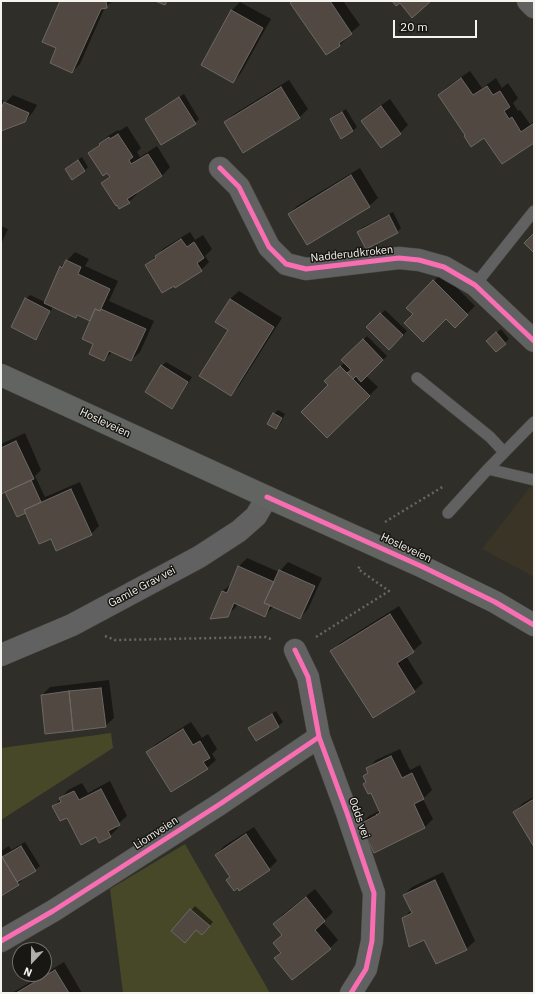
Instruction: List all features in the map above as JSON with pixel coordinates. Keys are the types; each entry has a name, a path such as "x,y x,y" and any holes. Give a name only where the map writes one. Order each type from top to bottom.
{"main road":[{"name":"Hosleveien","path":"1,375 423,567 495,602 534,625"}],"street":[{"path":"528,1 534,7"},
{"name":"Nadderudkroken","path":"220,168 239,187 269,247 286,264 306,269 399,258 419,260 444,267 475,285 534,341"},
{"name":"Gamle Grav vei","path":"1,655 72,625 199,557 239,531 256,516 267,497"},
{"name":"Odds vei","path":"296,650 308,677 319,737 374,893 372,941 366,969 351,993"},
{"name":"Liomveien","path":"1,941 60,907 220,804 319,737"}],"lane":[{"path":"475,285 534,211"},
{"path":"417,378 490,437 504,452"},
{"path":"448,513 534,422"},
{"path":"488,469 534,480"}],"path":[{"path":"382,524 449,482"},
{"path":"72,625 115,640 266,638 296,650 389,591 358,569 362,561"}],"shaded area":[{"path":"534,482 534,577 482,549"}],"green space":[{"path":"111,733 113,748 1,820 1,748"},
{"path":"185,844 270,993 123,993 110,889"}],"building":[{"path":"60,1 106,1 107,8 101,9 72,73 50,63 56,48 42,42"},
{"path":"155,1 167,1 165,5"},
{"path":"293,1 330,1 352,34 339,43 340,46 326,55 290,3"},
{"path":"392,1 431,1 412,18 400,3 396,6"},
{"path":"231,10 263,28 233,83 201,65"},
{"path":"461,78 473,95 487,86 493,95 500,91 510,107 504,111 509,119 512,117 521,132 534,123 534,143 502,164 484,138 471,147 464,136 465,135 438,95"},
{"path":"281,87 300,118 243,153 224,122"},
{"path":"179,97 196,124 161,145 145,119"},
{"path":"4,102 29,113 25,122 1,131 1,109"},
{"path":"381,106 401,134 381,148 361,121"},
{"path":"342,112 353,131 341,139 330,119"},
{"path":"118,134 133,157 129,160 131,164 148,154 162,176 127,199 130,203 119,209 101,183 110,177 107,173 103,176 88,153 109,137 110,139"},
{"path":"78,160 85,171 72,180 65,169"},
{"path":"351,175 370,207 307,245 288,214"},
{"path":"389,215 398,233 366,249 357,232"},
{"path":"534,233 534,253 524,243"},
{"path":"181,239 187,247 194,242 204,258 197,263 202,271 175,288 174,286 162,293 145,265 156,258 155,256"},
{"path":"66,260 81,267 78,274 110,289 100,311 95,309 90,321 77,315 76,318 44,303 60,266 62,268"},
{"path":"433,280 468,315 455,328 446,319 423,342 404,323 413,314 406,308"},
{"path":"25,298 50,311 36,340 11,327"},
{"path":"230,299 274,327 231,396 199,376 228,330 215,322"},
{"path":"95,309 100,311 101,309 146,329 131,361 109,351 104,361 89,354 93,344 82,339"},
{"path":"380,313 403,335 389,350 366,327"},
{"path":"496,332 506,344 496,352 486,341"},
{"path":"363,339 383,360 361,382 356,376 353,379 347,373 351,370 341,360"},
{"path":"161,365 188,382 172,409 145,392"},
{"path":"340,366 370,396 327,438 301,412 328,385 324,381"},
{"path":"273,413 282,418 276,429 267,424"},
{"path":"16,441 34,479 1,494 1,448"},
{"path":"31,480 41,502 24,510 26,513 17,517 5,492"},
{"path":"71,489 92,535 56,551 51,539 39,544 24,510"},
{"path":"238,566 274,582 264,603 270,605 265,617 234,603 228,617 210,619 222,591 227,593"},
{"path":"279,570 315,586 300,619 264,603"},
{"path":"390,614 414,652 397,663 415,692 373,718 330,651"},
{"path":"101,688 106,727 73,731 69,691"},
{"path":"69,691 73,731 45,734 41,695"},
{"path":"272,714 279,727 256,741 248,728"},
{"path":"183,729 193,745 200,741 210,758 203,762 208,769 171,792 146,752"},
{"path":"391,756 402,778 412,773 424,799 414,804 425,828 374,853 360,824 380,813 371,793 368,794 363,784 366,782 363,776 368,773 366,768"},
{"path":"101,789 120,825 108,831 111,837 99,843 96,837 81,845 67,818 60,821 52,806 61,802 59,798 74,791 79,800"},
{"path":"534,799 534,847 513,812"},
{"path":"246,834 270,870 239,891 238,888 234,891 226,880 230,877 215,855"},
{"path":"21,846 36,871 17,882 2,857"},
{"path":"1,855 19,885 1,896"},
{"path":"435,880 467,950 436,964 424,940 409,947 402,918 412,913 403,895"},
{"path":"306,897 325,921 315,930 331,949 292,980 274,958 281,953 273,943 282,935 273,924"},
{"path":"190,909 210,926 202,935 196,930 185,943 171,931"},
{"path":"55,970 69,993 16,993 35,982 52,982 52,972"}],"cycle path":[{"path":"220,168 239,187 269,247 286,264 306,269 399,258 419,260 444,267 475,285 534,341"},
{"path":"267,497 423,567 495,602 534,625"},
{"path":"295,650 308,677 319,737 374,893 372,941 366,969 351,993"},
{"path":"1,941 53,911 220,804 319,737"}]}
